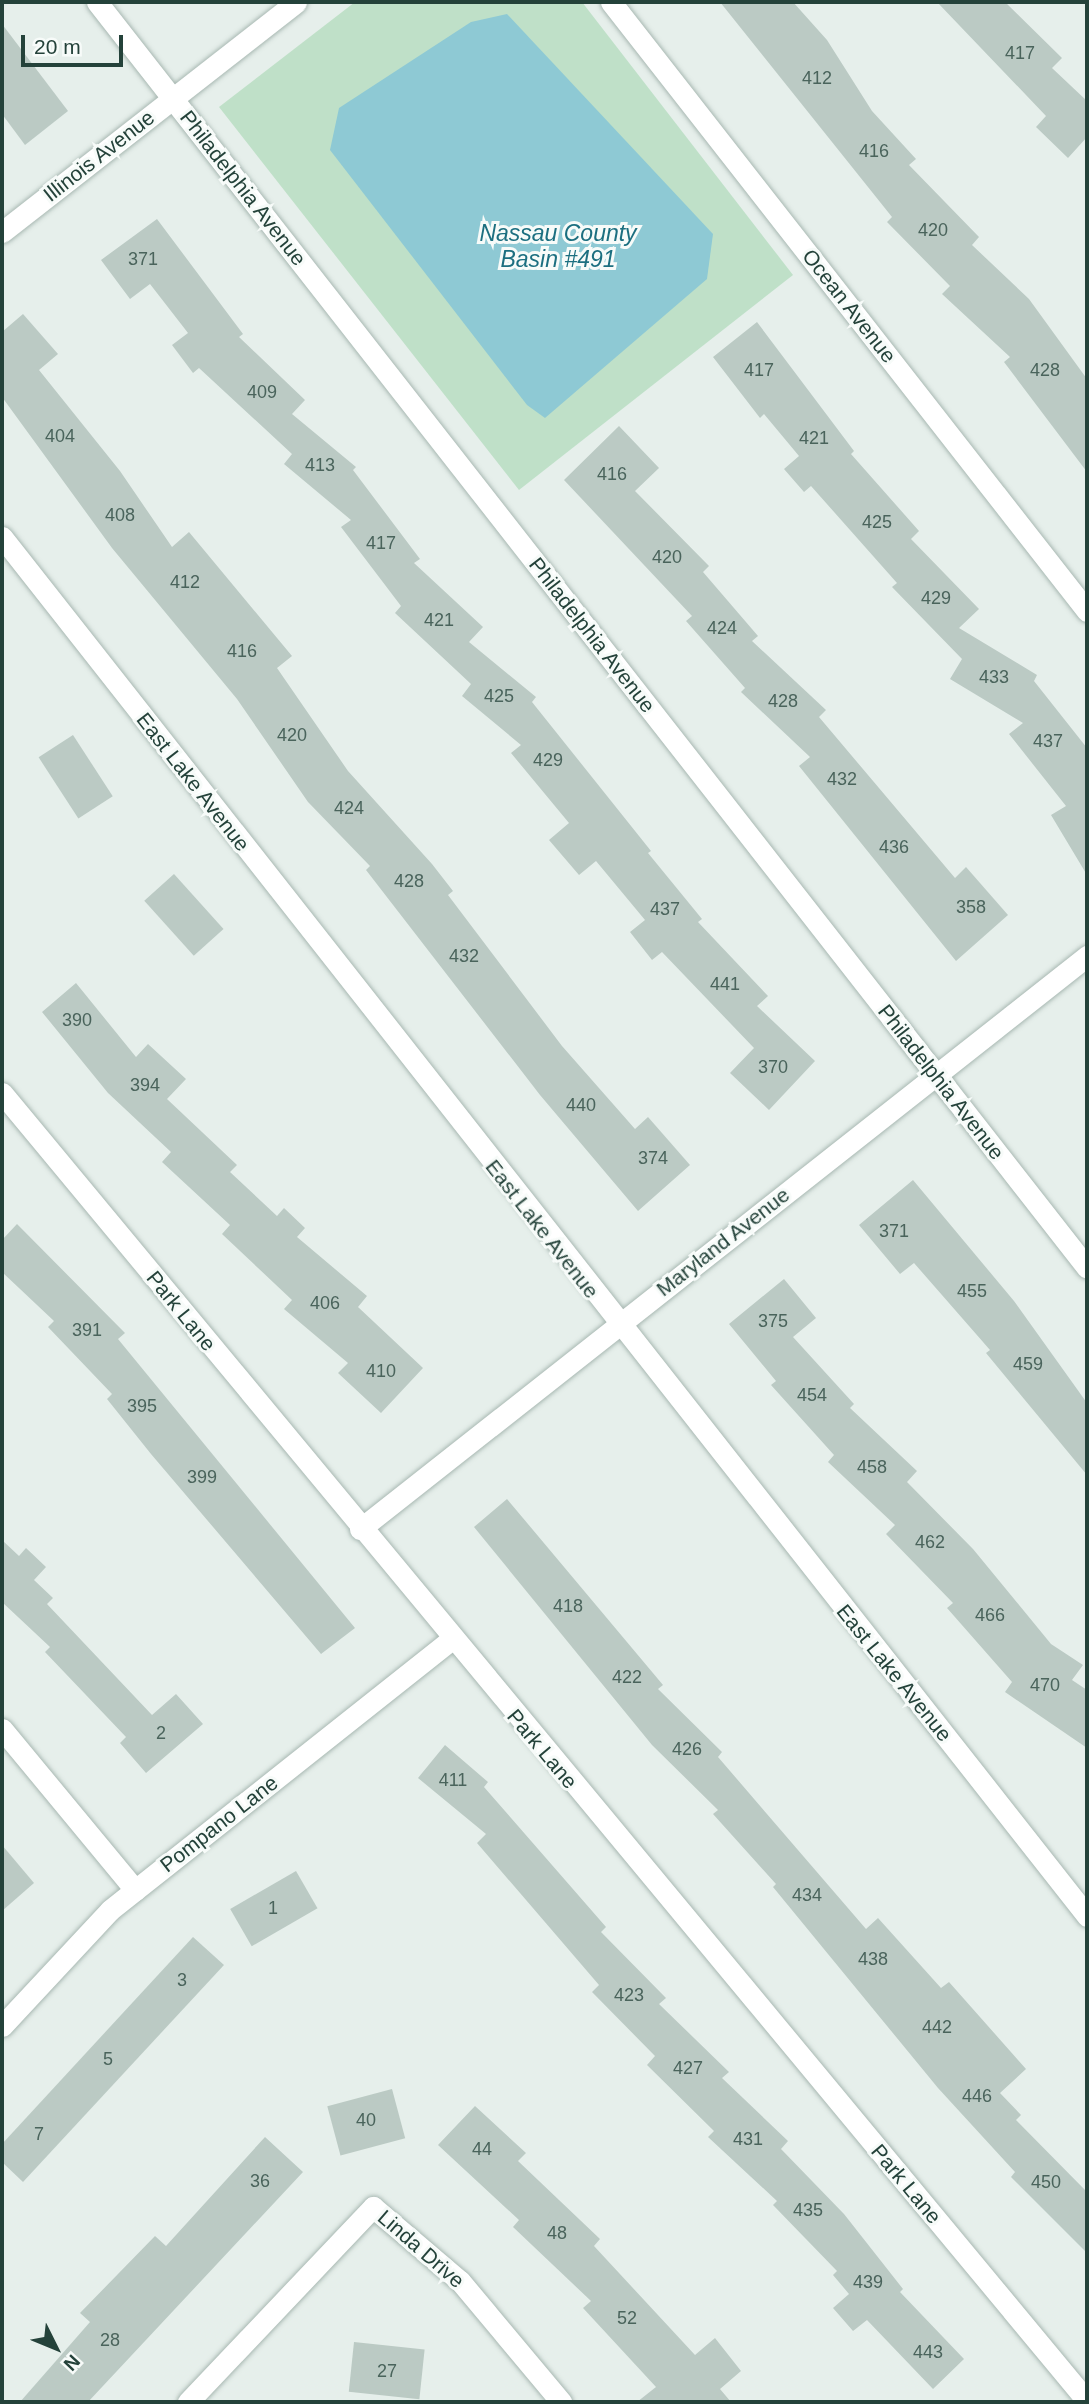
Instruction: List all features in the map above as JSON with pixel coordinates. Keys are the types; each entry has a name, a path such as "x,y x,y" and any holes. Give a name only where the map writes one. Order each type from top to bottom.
{"street":[{"name":"Philadelphia Avenue","path":"97,2 1087,1268"},
{"name":"Illinois Avenue","path":"2,232 296,2"},
{"name":"Ocean Avenue","path":"611,2 1087,611"},
{"name":"East Lake Avenue","path":"2,537 617,1326 1087,1916"},
{"name":"Maryland Avenue","path":"360,1529 1087,956"},
{"name":"Park Lane","path":"2,1093 451,1640 1087,2400"},
{"name":"Pompano Lane","path":"2,2026 135,1890 451,1640"},
{"path":"2,1729 135,1890"},
{"name":"Linda Drive","path":"188,2402 373,2207 460,2281 561,2402"}],"green space":[{"path":"355,2 582,2 793,275 519,490 219,107"}],"water":[{"name":"Nassau County Basin #491","path":"507,14 713,234 707,279 545,418 527,405 330,150 339,108 471,22"}],"building":[{"path":"720,2 793,2 827,40 872,111 916,159 909,165 979,237 972,245 1029,299 1087,379 1087,472 1004,362 1010,357 942,294 950,286 887,222 892,217"},
{"path":"937,2 1005,2 1062,58 1052,68 1087,101 1087,137 1068,158 1036,127 1046,116"},
{"path":"2,24 68,111 25,145 2,114"},
{"path":"157,219 243,334 239,337 305,400 292,414 356,467 353,470 420,559 414,563 483,627 469,642 536,697 532,702 651,851 648,853 702,919 698,922 768,996 757,1006 815,1061 769,1110 730,1073 754,1048 662,952 652,960 630,932 645,920 596,861 579,875 549,840 569,823 511,753 521,745 462,696 471,684 395,613 401,606 341,527 351,520 284,464 292,454 199,368 193,373 172,345 188,333 150,284 130,299 101,260"},
{"path":"23,314 58,354 39,370 120,471 172,547 189,532 292,656 277,668 348,771 432,864 453,891 448,895 562,1046 635,1129 648,1117 690,1165 638,1211 540,1095 366,870 370,866 308,802 237,699 112,548 2,397 2,332"},
{"path":"757,322 854,451 851,454 919,531 911,539 979,609 959,628 1037,675 1034,681 1087,748 1087,875 1051,815 1066,806 1009,734 1023,723 950,679 962,659 892,587 897,583 811,486 804,492 784,469 799,456 764,414 760,418 713,357"},
{"path":"619,426 659,468 635,491 709,566 703,572 758,636 752,641 826,710 819,717 955,878 966,867 1008,915 956,961 799,766 810,757 741,692 745,688 686,621 692,616 564,480"},
{"path":"73,735 113,796 78,819 39,757"},
{"path":"174,874 224,929 194,956 144,901"},
{"path":"76,983 136,1057 148,1044 186,1079 167,1099 237,1165 230,1172 277,1216 284,1208 305,1228 297,1237 367,1296 358,1307 423,1368 381,1413 338,1373 348,1363 284,1309 292,1300 222,1234 230,1225 162,1162 171,1152 108,1093 42,1012"},
{"path":"913,1180 1014,1301 1087,1403 1087,1475 986,1353 990,1350 914,1263 900,1274 859,1225"},
{"path":"17,1224 125,1333 118,1339 355,1628 321,1654 151,1454 107,1399 112,1394 48,1327 54,1321 2,1272 2,1240"},
{"path":"784,1279 816,1318 793,1337 854,1404 850,1408 917,1471 907,1482 973,1549 1051,1644 1083,1665 1072,1680 1087,1690 1087,1748 1005,1692 1012,1682 947,1608 953,1603 886,1534 895,1525 828,1462 834,1455 771,1385 776,1381 729,1324"},
{"path":"507,1499 663,1685 658,1689 722,1752 718,1757 866,1929 878,1918 941,1988 949,1982 1026,2069 1000,2093 1021,2115 1016,2120 1087,2192 1087,2253 1011,2177 1015,2172 938,2088 773,1887 776,1884 713,1814 718,1810 652,1745 474,1527"},
{"path":"2,1540 19,1556 26,1548 46,1567 34,1580 53,1598 47,1604 152,1715 176,1694 203,1724 146,1773 120,1743 126,1737 45,1652 50,1647 2,1602"},
{"path":"445,1745 488,1782 484,1787 606,1927 601,1932 666,1998 659,2004 729,2072 722,2078 788,2141 781,2149 844,2214 903,2289 900,2292 964,2359 933,2389 867,2320 853,2331 833,2308 849,2294 833,2275 837,2271 773,2205 777,2201 708,2137 714,2131 647,2065 655,2056 592,1992 599,1985 477,1843 486,1834 418,1778"},
{"path":"2,1845 34,1883 2,1911"},
{"path":"296,1871 318,1908 252,1946 230,1909"},
{"path":"193,1937 224,1965 23,2182 2,2162 2,2144"},
{"path":"392,2089 405,2138 340,2156 327,2106"},
{"path":"475,2106 526,2153 518,2161 600,2239 594,2246 695,2355 715,2338 741,2371 720,2389 731,2402 637,2402 656,2387 583,2308 591,2301 513,2227 519,2220 438,2145"},
{"path":"265,2137 303,2172 88,2402 20,2402 90,2322 80,2313 155,2236 166,2246"},
{"path":"354,2342 425,2349 419,2399 349,2392"}]}
